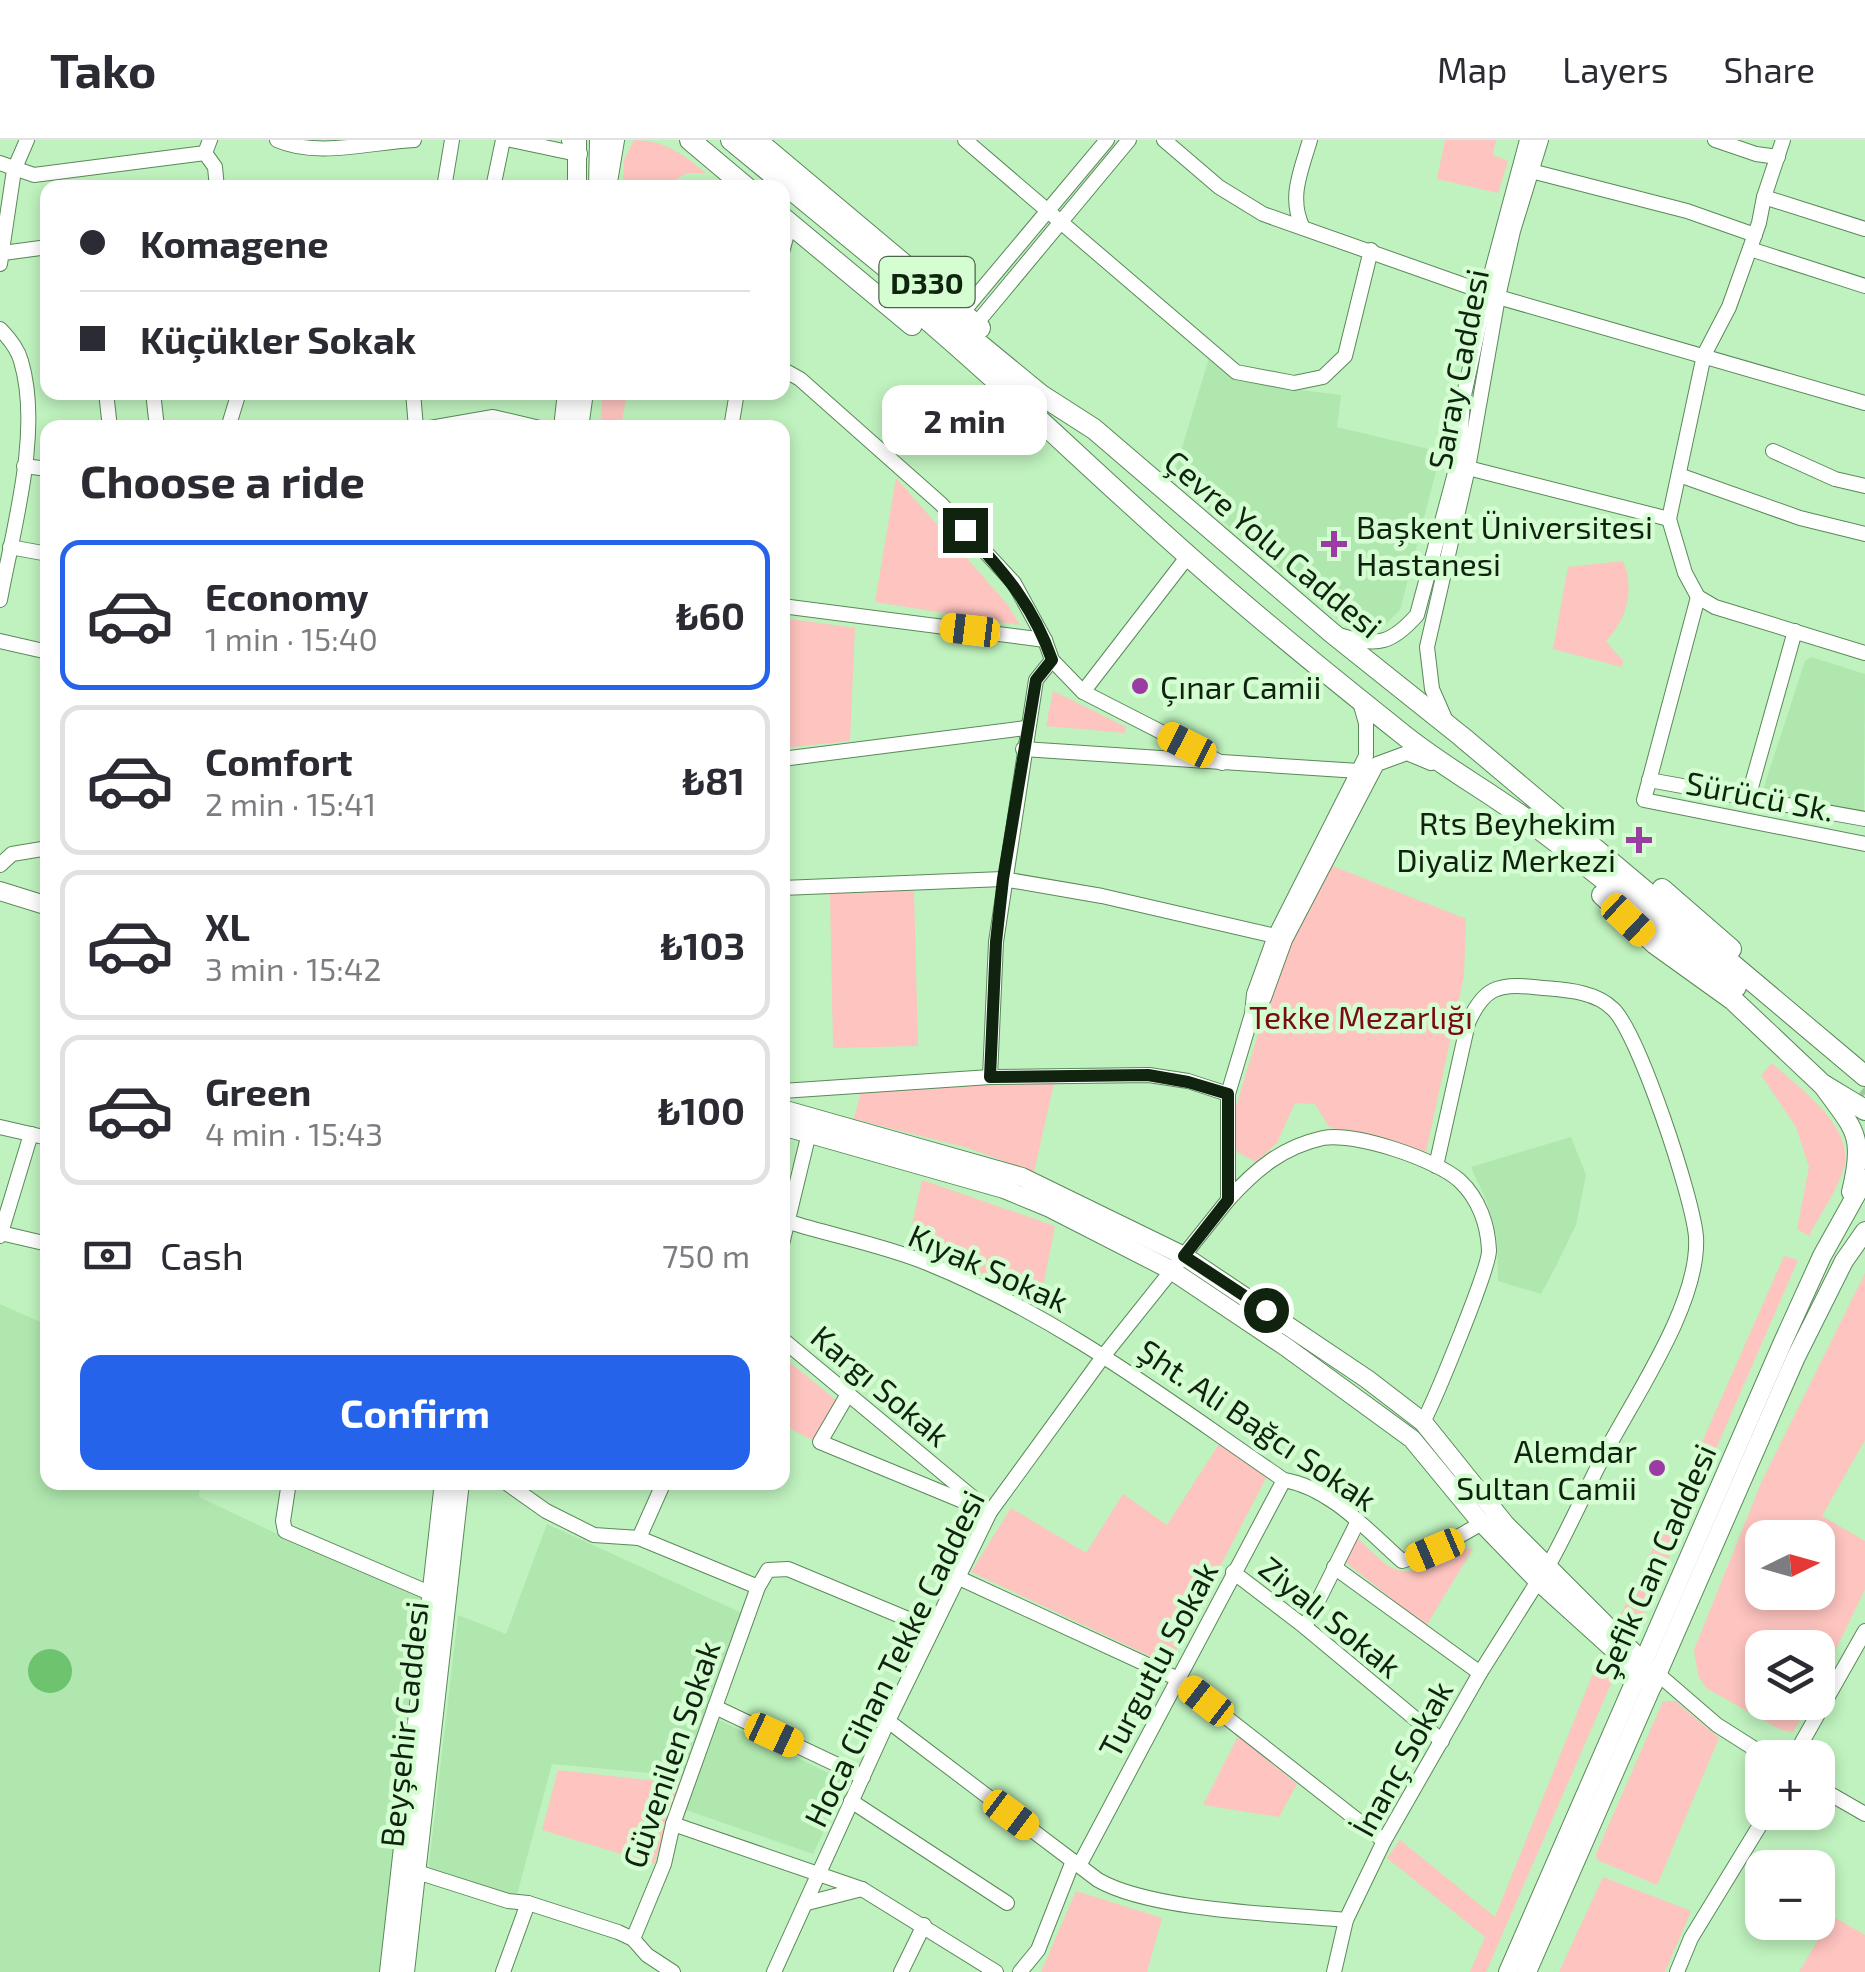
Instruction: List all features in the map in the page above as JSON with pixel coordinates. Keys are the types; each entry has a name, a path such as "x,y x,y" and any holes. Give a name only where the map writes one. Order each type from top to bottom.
{"highway":[{"path":"604,180 614,140"},
{"name":"Çevre Yolu Caddesi","path":"731,140 780,180"},
{"name":"D330","path":"756,140 1050,386 1094,429"},
{"path":"697,143 738,180"},
{"path":"697,143 755,180"},
{"name":"Çevre Yolu Caddesi","path":"790,189 1041,395 1094,429 1862,1079"},
{"name":"Çevre Yolu Caddesi","path":"790,206 1027,406 1074,454 1188,556 1450,772 1498,798 1862,1079"},
{"name":"D330","path":"790,223 1074,454"},
{"path":"1498,798 1655,944 1733,1000 1822,1084 1862,1079"}],"main road":[{"path":"599,140 602,180"},
{"path":"576,145 577,180"},
{"path":"0,891 40,904"},
{"path":"0,900 40,913"},
{"path":"1822,1084 1858,1140 1860,1153 1847,1208"},
{"path":"790,1111 1022,1177 1184,1256 1367,1379 1423,1422 1542,1575"},
{"path":"790,1128 1004,1189 1171,1270 1412,1438 1482,1523 1648,1673"},
{"name":"Şefik Can Caddesi","path":"1527,1972 1782,1344 1847,1208 1865,1179"},
{"name":"Şefik Can Caddesi","path":"1508,1972 1803,1341 1844,1261 1865,1231"},
{"name":"Beyşehir Caddesi","path":"389,1972 443,1490"},
{"name":"Beyşehir Caddesi","path":"405,1972 459,1490"}],"street":[{"path":"27,140 7,167 2,258 40,249"},
{"path":"278,140 294,147 318,148 414,140"},
{"path":"445,180 452,140"},
{"path":"495,180 503,140"},
{"path":"511,140 576,145"},
{"path":"965,140 1236,372 1294,383 1323,378 1345,356 1372,250"},
{"path":"969,318 1106,140"},
{"path":"969,318 1062,221 1129,140"},
{"path":"1164,140 1220,187 1263,214 1492,295 1865,403"},
{"path":"1303,228 1294,207 1295,191 1310,140"},
{"name":"Saray Caddesi","path":"1449,726 1432,689 1427,647 1468,468 1492,295 1527,140"},
{"name":"Saray Caddesi","path":"1332,633 1364,643 1380,643 1405,629 1417,615 1459,458 1463,400 1541,140"},
{"path":"1715,140 1778,157"},
{"path":"1783,140 1729,307 1704,356 1670,519 1675,546 1698,597 1715,607 1865,653"},
{"path":"7,167 34,175 208,146 215,180"},
{"path":"1531,170 1688,211 1752,242 1865,286"},
{"path":"1764,198 1865,229"},
{"path":"0,328 21,358 28,399 24,466 0,600"},
{"path":"790,373 940,504 1014,583 1052,660 1083,692 1222,763"},
{"path":"1773,450 1835,478 1865,486"},
{"path":"24,466 40,468"},
{"path":"1468,468 1670,519"},
{"path":"1679,475 1800,518 1865,534"},
{"path":"10,548 40,553"},
{"path":"1083,692 1188,556"},
{"path":"1650,780 1698,597"},
{"path":"790,607 1045,640"},
{"path":"1748,798 1795,631"},
{"path":"0,641 40,650"},
{"path":"990,1077 1003,879 1036,680 1052,660"},
{"path":"1228,1200 1228,1094 1252,1014 1254,994 1275,936 1366,756 1366,724 1361,704 1342,684"},
{"path":"790,759 1026,728"},
{"path":"1023,749 1359,771"},
{"path":"1252,1014 1264,998 1285,940 1377,764 1406,752 1450,772"},
{"name":"Sürücü Sk.","path":"1865,818 1650,780 1644,800 1865,844"},
{"path":"0,865 12,854 40,849"},
{"path":"790,888 1003,879 1102,896 1275,936"},
{"name":"İnanç Sokak","path":"1334,1972 1346,1920 1384,1841 1480,1673 1542,1575 1656,1362 1692,1274 1696,1236 1660,1108 1636,1048 1614,1009 1593,996 1502,986 1477,1003 1468,1023 1436,1166"},
{"path":"790,1090 990,1077 1148,1075 1228,1094"},
{"path":"0,1127 40,1136"},
{"path":"790,1217 808,1133"},
{"path":"31,1134 0,1235 40,1242"},
{"name":"Hoca Cihan Tekke Caddesi","path":"774,1972 888,1721 990,1512 1105,1354 1228,1200 1279,1153 1326,1137 1388,1148 1436,1166"},
{"path":"1423,1422 1490,1254 1484,1219 1472,1196 1460,1181 1436,1166"},
{"name":"Kıyak Sokak","path":"790,1222 924,1261 1035,1313 1105,1354"},
{"name":"Kargı Sokak","path":"790,1346 990,1512"},
{"name":"Şht. Ali Bağcı Sokak","path":"1105,1354 1284,1480 1305,1486 1358,1521 1402,1561 1435,1550 1482,1523"},
{"path":"848,1394 820,1442 990,1512"},
{"name":"Turgutlu Sokak","path":"1020,1972 1038,1950 1076,1862 1284,1480"},
{"path":"288,1490 285,1531 432,1594"},
{"path":"516,1490 546,1512 594,1534 639,1538 758,1587 768,1570 788,1569 932,1629"},
{"path":"639,1538 660,1490"},
{"path":"1305,1627 1358,1521"},
{"path":"1334,1568 1480,1673"},
{"name":"Ziyalı Sokak","path":"1233,1572 1442,1741"},
{"path":"959,1578 1176,1678 1384,1841"},
{"name":"Güvenilen Sokak","path":"633,1939 664,1864 673,1824 758,1587"},
{"path":"1803,1740 1865,1631"},
{"path":"1648,1673 1745,1743"},
{"path":"715,1707 863,1777"},
{"path":"888,1721 1120,1893 1346,1920"},
{"path":"1835,1797 1865,1814"},
{"path":"851,1801 1007,1902"},
{"path":"673,1824 862,1889 996,1972"},
{"path":"1677,1972 1692,1938 1757,1830"},
{"path":"416,1872 508,1902 528,1903 633,1939 648,1956 673,1972"},
{"path":"807,1903 862,1889"},
{"path":"503,1972 528,1903"},
{"path":"900,1972 924,1924"}],"shaded area":[{"name":"Başkent Üniversitesi Hastanesi","path":"1209,358 1247,378 1284,388 1341,395 1337,427 1441,452 1400,610 1381,629 1365,632 1339,620 1173,478"},
{"path":"1811,657 1865,674 1864,812 1762,793 1805,661"},
{"path":"1571,1137 1586,1175 1576,1225 1557,1264 1541,1294 1498,1281 1497,1239 1487,1202 1471,1167"},
{"path":"0,1304 40,1322 40,1490 200,1490 199,1497 324,1556 421,1593 380,1972 0,1972"},
{"path":"547,1524 746,1615 684,1776 552,1764 514,1906 428,1873 458,1615 506,1634"},
{"path":"50,1649 65,1656 72,1671 65,1686 50,1693 35,1686 28,1671 35,1656"},
{"path":"717,1719 847,1782 813,1854 686,1810"}],"green space":[{"path":"634,140 655,142 673,149 706,173 687,173 675,180 623,180 624,160"},
{"path":"1445,140 1496,140 1493,155 1508,161 1498,193 1437,179"},
{"path":"602,400 626,400 622,420 601,420"},
{"path":"896,478 1008,605 1020,625 875,602"},
{"path":"1623,561 1627,604 1606,641 1623,661 1622,667 1553,649 1568,567"},
{"path":"790,619 855,628 850,741 790,747"},
{"path":"1053,691 1126,727 1125,733 1046,726"},
{"name":"Tekke Mezarlığı","path":"1330,865 1466,919 1464,976 1426,1152 1329,1127 1315,1104 1295,1103 1277,1143 1256,1162 1237,1152 1232,1119 1279,966"},
{"path":"914,890 918,1046 833,1048 830,894"},
{"path":"1772,1063 1823,1110 1842,1139 1843,1171 1809,1236 1797,1229 1809,1167 1796,1127 1761,1075"},
{"path":"1054,1083 1034,1172 968,1148 854,1119 862,1088"},
{"path":"922,1180 1055,1226 1041,1297 908,1243"},
{"path":"1784,1256 1798,1260 1639,1626 1618,1620 1681,1490"},
{"path":"1865,1273 1865,1440 1822,1516 1829,1520 1746,1520"},
{"path":"790,1363 836,1400 816,1442 790,1429"},
{"path":"1219,1444 1267,1476 1169,1665 971,1572 1011,1508 1086,1553 1123,1494 1167,1525"},
{"path":"1745,1523 1745,1610 1835,1610 1835,1524 1865,1541 1865,1589 1835,1652 1835,1630 1745,1630 1745,1710 1706,1688 1698,1675 1694,1650"},
{"path":"1357,1537 1387,1565 1405,1571 1429,1566 1458,1550 1473,1549 1426,1626 1344,1561"},
{"path":"1600,1656 1617,1670 1486,1972 1470,1972 1485,1937 1387,1858 1400,1840 1495,1917"},
{"path":"1663,1701 1675,1701 1719,1738 1657,1885 1597,1860 1596,1854"},
{"path":"1763,1720 1800,1720 1793,1732"},
{"path":"1238,1736 1297,1784 1279,1817 1203,1805"},
{"path":"558,1770 683,1784 654,1864 542,1830"},
{"path":"1603,1877 1691,1911 1665,1972 1559,1972"},
{"path":"1076,1891 1162,1918 1147,1972 1041,1972"},
{"path":"1835,1918 1865,1935 1865,1972 1799,1972 1818,1940 1835,1940"}],"tunnel":[{"path":"1861,1091 1865,1094"}],"place":[{"name":"Başkent Üniversitesi Hastanesi","path":"1334,544"},
{"name":"Çınar Camii","path":"1140,686"},
{"name":"Rts Beyhekim Diyaliz Merkezi","path":"1639,840"},
{"name":"Alemdar Sultan Camii","path":"1657,1468"}],"route":[{"path":"965,530 1014,583 1052,660 1036,680 1003,879 990,1077 1148,1075 1228,1094 1228,1200 1184,1256 1266,1310"}]}
